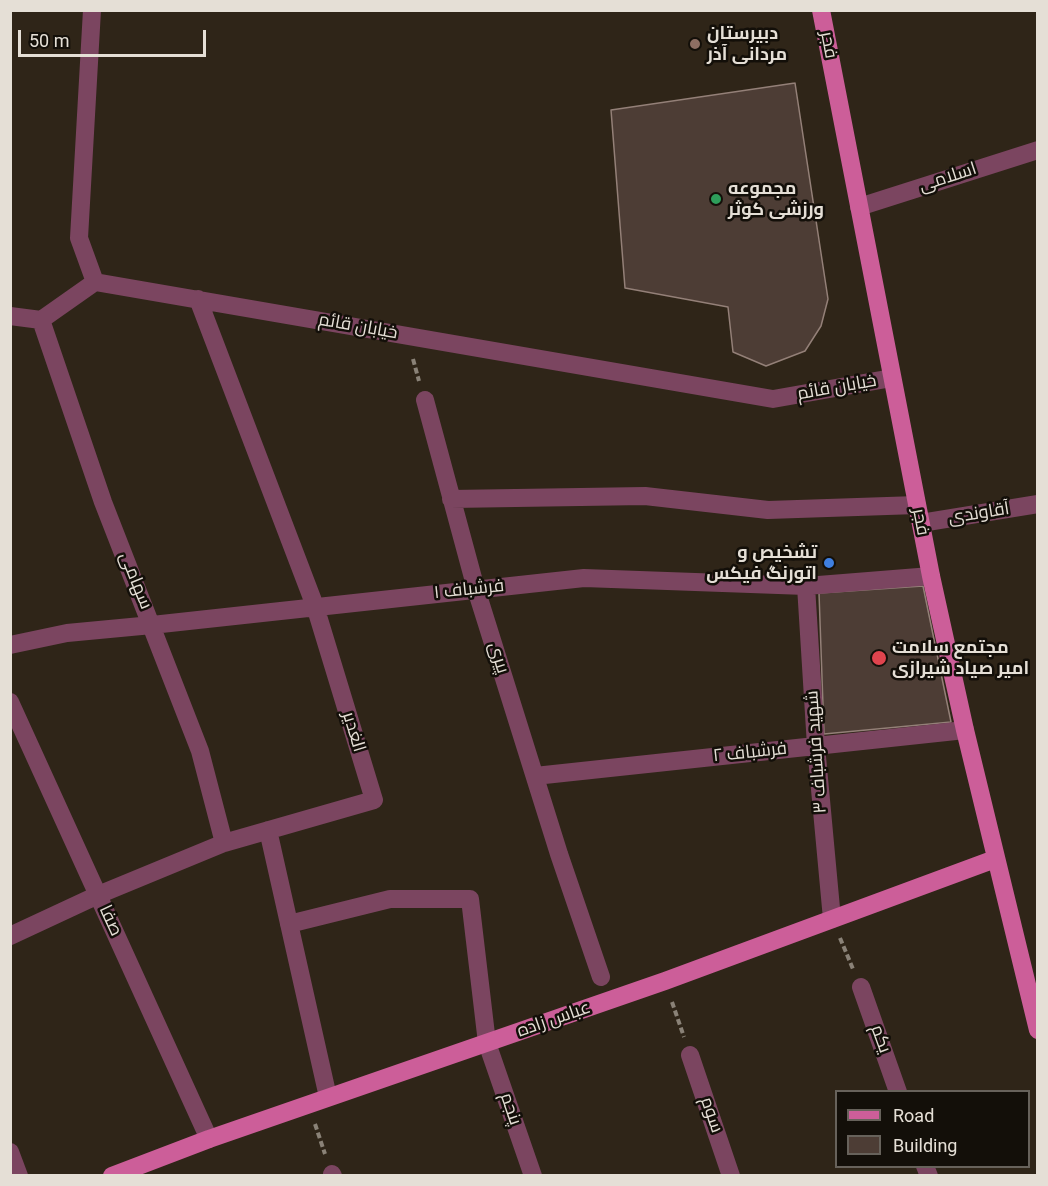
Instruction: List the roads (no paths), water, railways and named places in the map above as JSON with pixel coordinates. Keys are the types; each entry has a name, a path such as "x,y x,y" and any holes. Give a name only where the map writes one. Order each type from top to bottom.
{"main road":[{"name":"فجر","path":"821,10 931,576 995,859 1038,1029"},
{"name":"عباس زاده","path":"112,1176 328,1097 665,981 995,859"}],"street":[{"path":"10,316 40,320 96,282 79,238 92,10"},
{"name":"اسلامی","path":"859,207 1038,150"},
{"name":"خیابان قائم","path":"96,282 773,399 892,378"},
{"name":"الغدیر","path":"10,936 98,895 224,843 374,800 315,606 198,299"},
{"name":"سهامی","path":"40,320 103,502 200,751 224,843"},
{"name":"پیری","path":"425,400 476,589 601,977"},
{"name":"آقاوندی","path":"451,499 645,496 768,510 919,514 1038,504"},
{"name":"فرشباف ۱","path":"10,645 67,633 584,578 806,586 931,576"},
{"name":"شهید فرشباف ۳","path":"806,586 816,746 832,919"},
{"name":"صفا","path":"10,702 209,1139"},
{"name":"فرشباف ۲","path":"535,776 965,730"},
{"path":"268,830 328,1097"},
{"name":"پنجم","path":"289,924 390,899 470,899 487,1043 533,1176"},
{"name":"یکم","path":"861,987 897,1090"},
{"name":"سوم","path":"690,1055 731,1176"},
{"path":"10,1152 19,1176"}],"place":[{"name":"دبیرستان مردانی آذر","path":"695,44"},
{"name":"مجموعه ورزشی کوثر","path":"716,199"},
{"name":"تشخیص و اتورنگ فیکس","path":"829,563"},
{"name":"مجتمع سلامت امیر صیاد شیرازی","path":"879,658"}]}
